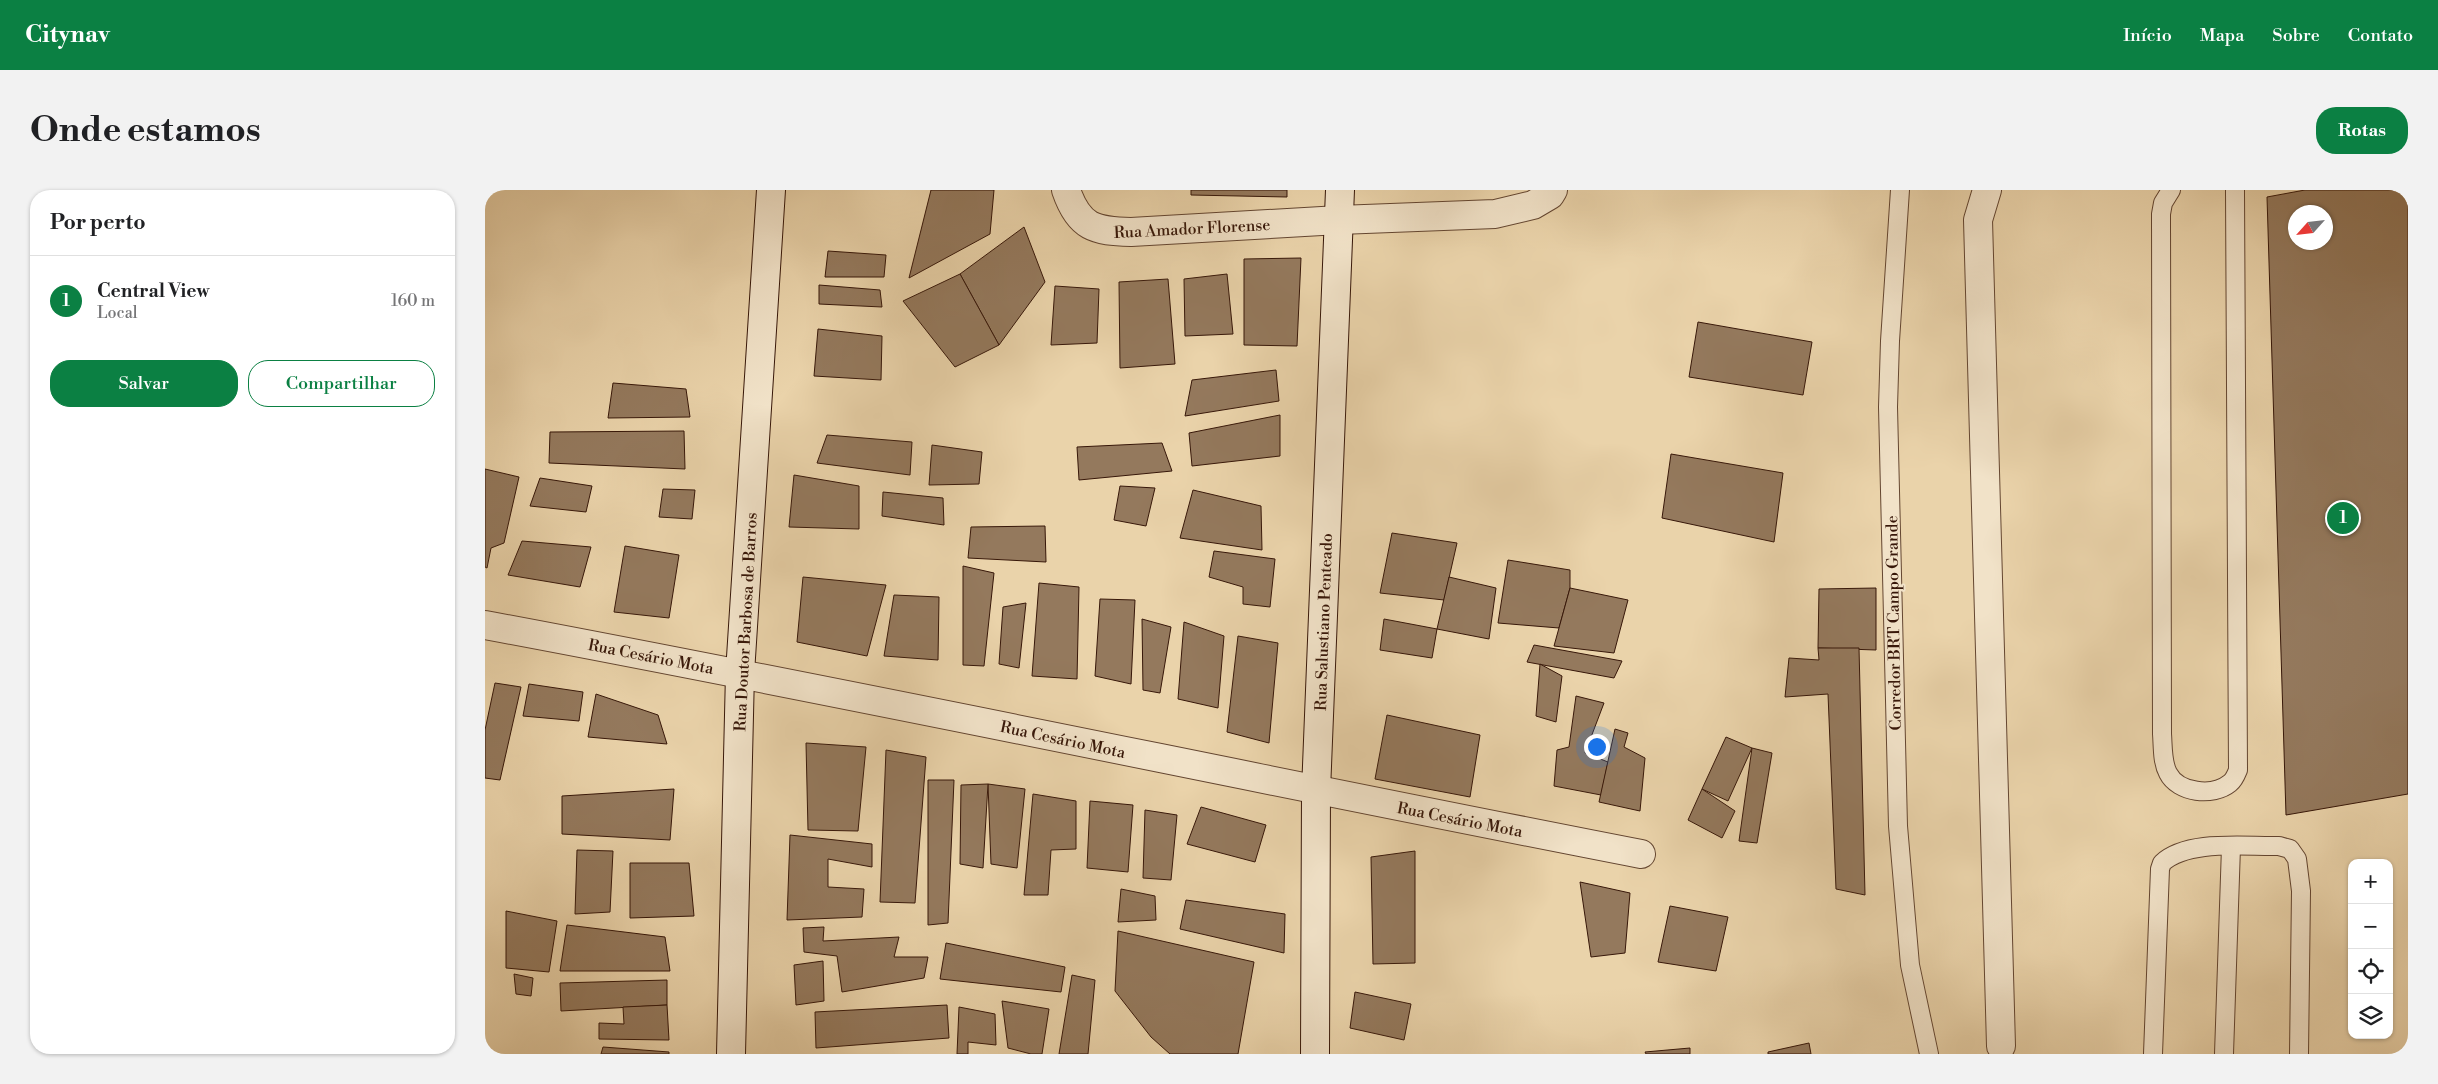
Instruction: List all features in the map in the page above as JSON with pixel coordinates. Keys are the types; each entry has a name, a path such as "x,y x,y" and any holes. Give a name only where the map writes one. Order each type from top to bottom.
{"street":[{"name":"Rua Doutor Barbosa de Barros","path":"731,1054 740,673 771,190"},
{"name":"Rua Amador Florense","path":"1067,190 1070,202 1087,226 1104,232 1495,214 1533,205 1549,195 1553,190"},
{"name":"Rua Salustiano Penteado","path":"1315,1054 1316,791 1340,190"},
{"path":"1987,190 1978,220 2001,1046"},
{"name":"Rua Cesário Mota","path":"485,625 740,673 1316,791 1641,854"}],"lane":[{"name":"Corredor BRT Campo Grande","path":"1900,190 1890,341 1888,407 1898,826 1910,965 1929,1054"},
{"path":"2171,190 2163,203 2161,214 2162,734 2167,772 2183,788 2200,791 2213,790 2228,785 2238,770 2235,190"},
{"path":"2153,1054 2160,869 2162,863 2183,852 2203,847 2283,846 2290,849 2297,859 2301,891 2299,1054"},
{"path":"2224,1054 2231,847"}],"building":[{"path":"931,190 994,190 990,234 909,278"},
{"path":"1191,190 1287,190 1287,197 1191,195"},
{"path":"2305,190 2408,190 2408,794 2286,815 2267,197"},
{"path":"1024,227 1045,282 999,345 960,274"},
{"path":"828,251 886,255 884,277 825,277"},
{"path":"1301,258 1297,346 1244,345 1244,259"},
{"path":"960,274 999,345 955,367 903,301"},
{"path":"1227,274 1233,334 1185,336 1184,279"},
{"path":"1168,279 1175,364 1120,368 1119,282"},
{"path":"819,285 880,290 882,307 819,304"},
{"path":"1055,286 1099,289 1097,343 1051,345"},
{"path":"1698,322 1812,342 1803,395 1689,377"},
{"path":"818,329 882,336 881,380 814,376"},
{"path":"1276,370 1279,401 1185,416 1192,380"},
{"path":"613,383 686,389 690,417 608,418"},
{"path":"1280,415 1280,456 1192,466 1189,433"},
{"path":"684,431 685,469 549,463 550,432"},
{"path":"827,435 912,442 910,475 817,463"},
{"path":"1162,443 1172,471 1079,480 1077,447"},
{"path":"932,445 982,452 979,484 929,485"},
{"path":"1671,454 1783,473 1774,542 1662,518"},
{"path":"485,469 519,477 504,543 491,548 487,568 485,567"},
{"path":"794,475 859,486 859,529 789,527"},
{"path":"540,478 592,486 586,512 530,506"},
{"path":"1120,486 1155,488 1146,526 1114,520"},
{"path":"663,489 695,490 692,519 659,517"},
{"path":"1193,490 1261,506 1262,550 1180,538"},
{"path":"883,492 943,498 944,525 882,516"},
{"path":"1045,526 1046,562 968,558 971,527"},
{"path":"1392,533 1457,543 1444,600 1380,593"},
{"path":"522,541 591,547 580,587 508,575"},
{"path":"625,546 679,555 669,618 614,612"},
{"path":"1214,551 1275,559 1270,607 1243,604 1243,587 1209,577"},
{"path":"1508,560 1570,570 1570,588 1559,628 1498,623"},
{"path":"963,566 994,573 984,666 963,665"},
{"path":"803,577 886,585 867,656 797,642"},
{"path":"1449,577 1496,588 1489,639 1437,629"},
{"path":"1039,583 1079,587 1077,679 1032,676"},
{"path":"1570,588 1628,600 1614,653 1554,646"},
{"path":"1876,588 1876,650 1818,648 1819,589"},
{"path":"894,595 939,597 938,660 884,656"},
{"path":"1100,599 1135,600 1131,684 1095,676"},
{"path":"1026,603 1019,668 999,664 1003,607"},
{"path":"1142,619 1171,627 1160,693 1143,690"},
{"path":"1384,619 1437,629 1432,658 1380,650"},
{"path":"1184,622 1224,636 1218,708 1178,699"},
{"path":"1238,636 1278,643 1269,743 1227,732"},
{"path":"1534,645 1622,661 1614,678 1527,662"},
{"path":"1818,648 1859,648 1865,895 1836,889 1828,694 1785,697 1789,658 1819,660"},
{"path":"1540,664 1562,676 1556,722 1536,716"},
{"path":"495,683 521,687 500,780 485,778 485,730"},
{"path":"529,684 583,692 579,721 523,716"},
{"path":"596,694 658,715 667,744 588,737"},
{"path":"1576,696 1604,703 1585,753 1608,762 1601,795 1554,786 1557,750 1569,747"},
{"path":"1387,715 1480,735 1470,797 1375,779"},
{"path":"1615,729 1628,733 1624,747 1645,758 1640,811 1599,802"},
{"path":"1726,737 1752,748 1728,801 1702,789"},
{"path":"806,743 866,747 858,831 808,830"},
{"path":"1752,748 1772,753 1757,843 1739,841"},
{"path":"886,750 926,757 915,903 880,902"},
{"path":"928,780 954,780 948,923 928,925"},
{"path":"988,784 1025,789 1017,868 991,864"},
{"path":"988,784 983,868 960,864 961,785"},
{"path":"674,789 670,840 562,834 562,796"},
{"path":"1702,789 1735,811 1722,838 1688,820"},
{"path":"1033,794 1076,801 1076,849 1051,850 1048,895 1024,895"},
{"path":"1090,801 1133,805 1128,872 1087,868"},
{"path":"1201,807 1266,825 1255,862 1187,844"},
{"path":"1145,810 1177,815 1171,880 1143,878"},
{"path":"790,835 872,844 872,867 828,859 828,887 864,889 862,917 787,920"},
{"path":"577,850 613,851 610,912 575,914"},
{"path":"1415,851 1415,963 1373,964 1371,857"},
{"path":"630,863 689,863 694,916 630,918"},
{"path":"1580,882 1630,893 1625,953 1591,957"},
{"path":"1121,889 1155,896 1156,920 1118,922"},
{"path":"1186,900 1285,914 1284,953 1180,929"},
{"path":"1670,906 1728,917 1716,971 1658,962"},
{"path":"506,911 557,921 549,972 506,968"},
{"path":"567,925 665,937 670,971 560,971"},
{"path":"824,927 823,941 899,937 894,957 928,957 924,978 842,992 837,956 804,952 803,928"},
{"path":"1118,931 1254,962 1238,1054 1170,1054 1151,1037 1115,991"},
{"path":"946,943 1065,967 1061,992 940,979"},
{"path":"823,961 824,1001 796,1005 794,965"},
{"path":"514,974 533,978 531,996 516,994"},
{"path":"1072,975 1095,980 1088,1054 1059,1054"},
{"path":"667,980 667,1005 561,1011 560,983"},
{"path":"1355,992 1411,1004 1404,1040 1350,1028"},
{"path":"1002,1001 1049,1009 1042,1054 1031,1054 1008,1048"},
{"path":"667,1005 669,1040 599,1039 599,1023 624,1024 623,1007"},
{"path":"947,1005 949,1038 816,1048 815,1012"},
{"path":"959,1007 995,1014 996,1045 968,1042 968,1054 957,1054"},
{"path":"1809,1043 1811,1054 1768,1054 1768,1052"},
{"path":"603,1047 669,1052 669,1054 601,1054"},
{"path":"1690,1048 1690,1054 1646,1054 1645,1052"}],"place":[{"name":"Central View","path":"2343,518"}]}
